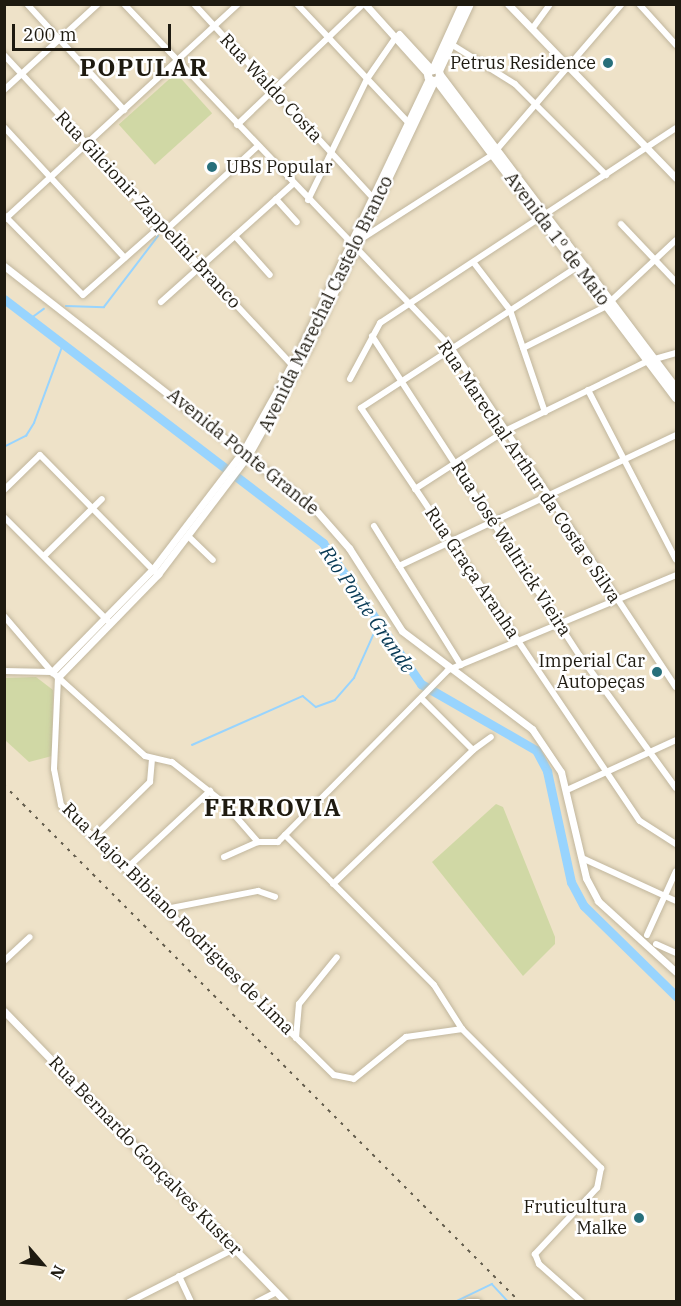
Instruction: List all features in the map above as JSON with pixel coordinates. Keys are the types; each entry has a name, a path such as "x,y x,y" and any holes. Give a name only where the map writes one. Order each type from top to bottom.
{"main road":[{"name":"Avenida Marechal Castelo Branco","path":"434,75 463,4"},
{"name":"Avenida Marechal Castelo Branco","path":"434,75 470,4"},
{"name":"Avenida 1º de Maio","path":"434,75 651,360 676,398"},
{"name":"Avenida 1º de Maio","path":"543,217 577,267 609,304"},
{"name":"Avenida 1º de Maio","path":"651,360 676,388"}],"street":[{"path":"27,4 124,110"},
{"path":"4,90 98,4"},
{"name":"Rua Marechal Arthur da Costa e Silva","path":"124,4 452,349 615,601 676,687"},
{"name":"Rua Waldo Costa","path":"194,4 372,197"},
{"path":"238,4 5,218 83,295 258,146"},
{"path":"297,4 408,122"},
{"path":"237,124 364,4 434,75"},
{"name":"Avenida 1º de Maio","path":"372,4 434,75"},
{"path":"508,4 676,178"},
{"path":"532,29 550,4"},
{"path":"354,245 494,152 622,4"},
{"path":"639,4 676,45"},
{"path":"308,200 333,154 367,79 396,37"},
{"path":"451,44 507,78 606,175"},
{"name":"Rua Gilcionir Zappelini Branco","path":"4,55 294,368"},
{"name":"Avenida Marechal Castelo Branco","path":"354,245 372,197 408,122 434,75"},
{"name":"Avenida Marechal Castelo Branco","path":"155,572 234,472 247,452 294,368 434,75"},
{"path":"4,127 125,258"},
{"path":"351,379 380,323 676,128"},
{"path":"161,302 293,184"},
{"path":"276,199 297,222"},
{"path":"621,224 676,282"},
{"path":"234,236 270,275"},
{"path":"523,348 609,304 676,240"},
{"path":"474,263 510,310 545,412"},
{"name":"Avenida Ponte Grande","path":"4,266 247,452 327,520 402,631 448,670 532,729 555,757 567,790 590,888 608,913 676,972"},
{"path":"402,382 577,267"},
{"name":"Rua José Waltrick Vieira","path":"372,336 561,623 676,788"},
{"path":"415,489 505,432 651,360 676,353"},
{"name":"Rua Graça Aranha","path":"402,382 361,408 644,826 676,844"},
{"path":"588,390 676,560"},
{"path":"399,566 676,435"},
{"path":"4,490 40,454 155,572"},
{"name":"Avenida Marechal Castelo Branco","path":"55,674 189,537 227,481"},
{"path":"44,556 102,499"},
{"path":"4,517 108,621"},
{"path":"374,526 461,665"},
{"path":"189,537 213,560"},
{"path":"224,857 258,842 274,844 285,835 422,699 448,670 676,575"},
{"path":"4,616 55,674 152,758 168,759 210,791 258,842"},
{"path":"5,671 55,674"},
{"name":"Rua Major Bibiano Rodrigues de Lima","path":"55,674 57,793 66,812 334,1075 354,1079 406,1037 462,1029"},
{"path":"422,699 473,750"},
{"path":"333,884 473,750 491,737"},
{"path":"567,790 676,740"},
{"path":"93,838 150,782 152,758"},
{"path":"126,869 210,791"},
{"path":"285,835 434,985 462,1029 597,1162 602,1174 597,1188 534,1257 582,1302"},
{"path":"582,858 676,901"},
{"path":"647,935 676,871"},
{"path":"166,909 258,891 275,897"},
{"path":"4,961 30,937"},
{"path":"656,944 676,953"},
{"path":"296,1038 296,1009 337,957"},
{"name":"Rua Bernardo Gonçalves Kuster","path":"4,1011 286,1302"},
{"path":"129,1302 234,1249"},
{"path":"179,1276 191,1302"},
{"path":"257,1302 277,1292"},
{"path":"468,1302 477,1301"}],"green space":[{"path":"176,73 212,113 155,165 119,125"},
{"path":"36,677 53,690 52,756 29,762 5,740 5,678"},
{"path":"496,804 503,807 555,937 555,944 523,976 432,862"}],"waterway":[{"path":"66,306 104,307 158,236"},
{"name":"Rio Ponte Grande","path":"4,299 323,543 421,684 536,750 547,771 571,882 584,906 676,996"},
{"path":"30,319 44,309"},
{"path":"4,447 26,436 34,423 63,344"},
{"path":"192,745 303,696 316,707 335,700 354,678 379,622"},
{"path":"455,1302 492,1284 509,1302"}],"railway":[{"path":"4,785 520,1302"}],"place":[{"name":"Petrus Residence","path":"608,63"},
{"name":"UBS Popular","path":"212,167"},
{"name":"Imperial Car Autopeças","path":"657,672"},
{"name":"Fruticultura Malke","path":"639,1218"}],"district":[{"name":"POPULAR","path":"144,68"},
{"name":"FERROVIA","path":"273,808"}]}
